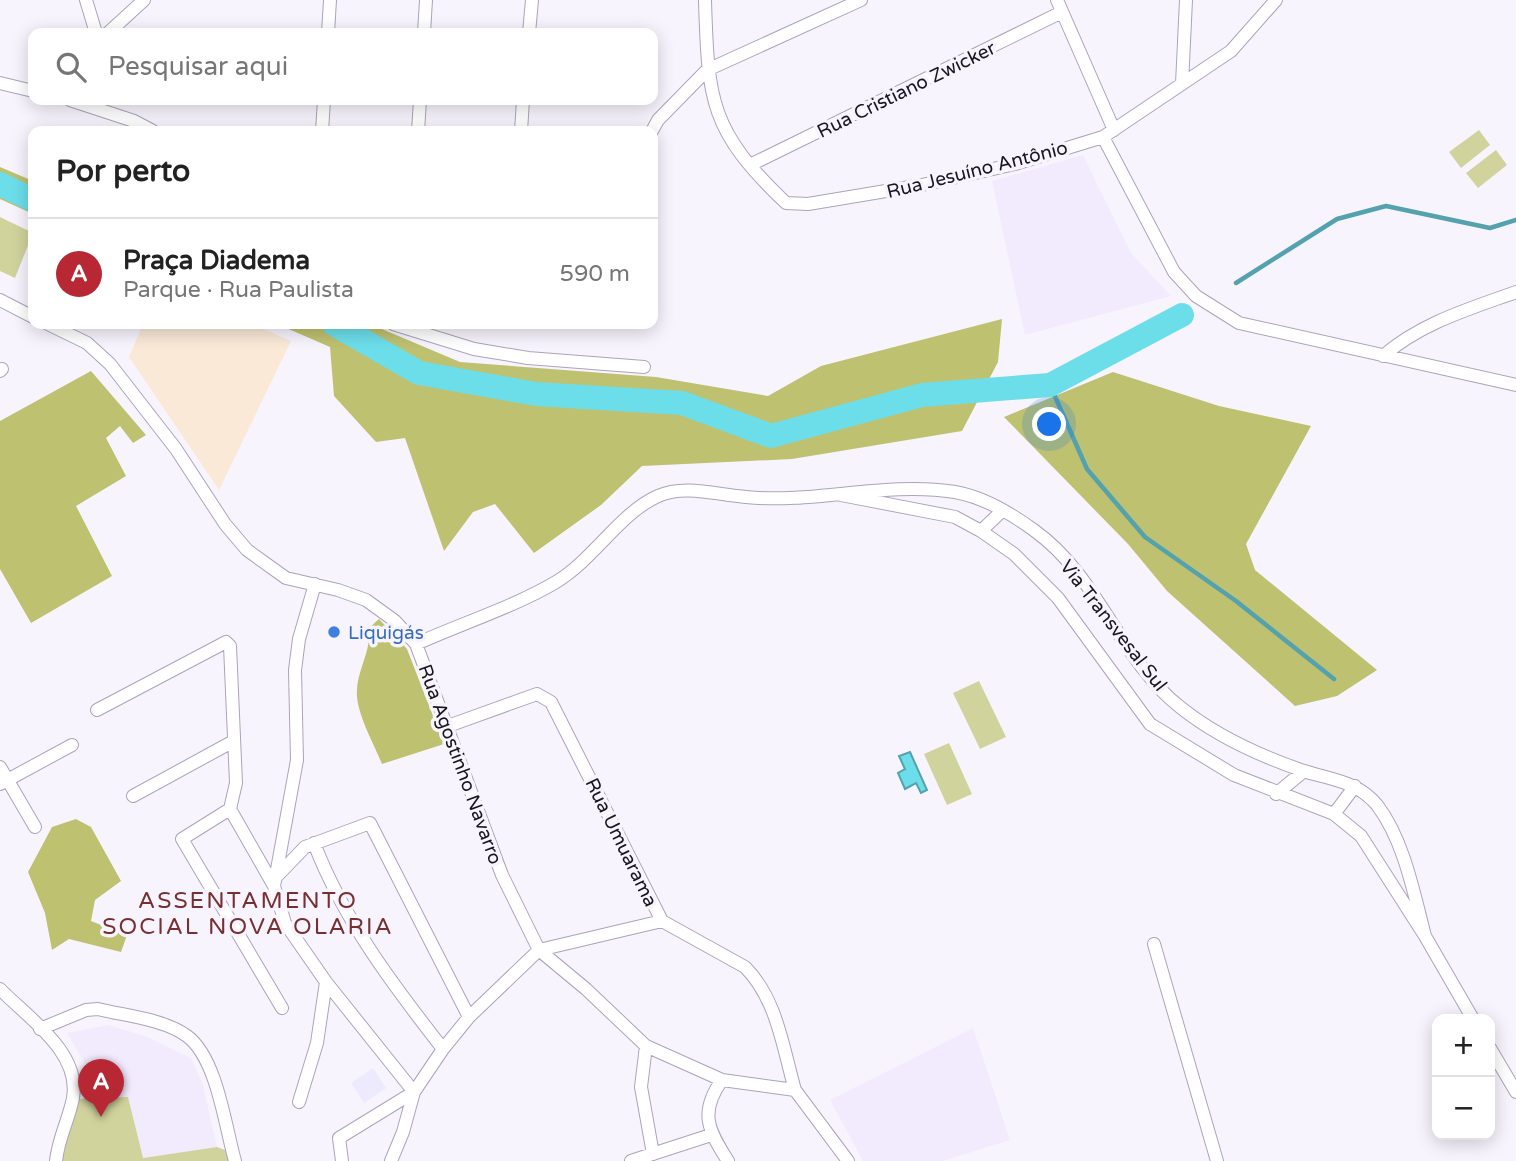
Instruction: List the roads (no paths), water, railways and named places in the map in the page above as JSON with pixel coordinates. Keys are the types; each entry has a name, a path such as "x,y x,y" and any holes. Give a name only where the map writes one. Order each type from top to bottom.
{"street":[{"path":"86,0 94,28"},
{"path":"113,28 144,0"},
{"path":"328,28 330,0"},
{"path":"424,28 426,0"},
{"path":"529,28 532,0"},
{"name":"Rua Jesuíno Antônio","path":"705,0 707,70 720,124 750,165 786,203 808,204 922,185 1015,163 1108,134 1231,51 1276,0"},
{"path":"655,126 707,70 861,0"},
{"path":"1182,84 1186,0"},
{"path":"1060,6 1108,134 1174,272 1196,296 1239,323 1516,385"},
{"name":"Rua Cristiano Zwicker","path":"750,165 1060,6"},
{"path":"0,83 28,90"},
{"path":"85,105 141,126"},
{"path":"114,105 117,116"},
{"path":"322,126 324,105"},
{"path":"418,126 420,105"},
{"path":"521,126 523,105"},
{"path":"1383,356 1416,332 1448,316 1516,292"},
{"path":"0,300 28,314"},
{"name":"Rua Agostinho Navarro","path":"58,329 87,343 110,364 176,449 239,542 286,578 366,600 402,626 416,644 502,875 539,950 586,989 646,1046 722,1080 795,1090"},
{"path":"408,329 474,349 528,358 644,367"},
{"name":"Via Transvesal Sul","path":"416,644 555,583 583,563 636,509 660,495 686,490 794,499 838,494 936,490 958,493 1003,510 1037,532 1086,583 1130,649 1177,705 1218,734 1304,771 1355,786 1376,805 1387,822 1413,891 1425,936"},
{"name":"Via Transvesal Sul","path":"838,494 955,517 981,531 1014,554 1058,598 1150,724 1199,757 1276,794 1334,814 1361,836 1425,936 1470,1014"},
{"path":"981,531 1003,510"},
{"path":"275,881 297,760 295,670 299,639 315,584"},
{"path":"97,710 222,642 230,646 232,742 236,783 230,809 183,840 282,1007"},
{"name":"Rua Umuarama","path":"448,726 537,694 551,702 662,921 539,950"},
{"path":"133,796 232,742"},
{"path":"3,782 72,745"},
{"path":"0,768 3,782 34,827"},
{"path":"1276,794 1304,771"},
{"path":"1334,814 1355,786"},
{"path":"230,809 275,881 285,923 326,982 414,1091"},
{"path":"275,881 300,849 372,824 470,1017"},
{"path":"314,843 334,888 385,973 443,1049"},
{"path":"662,921 745,967 757,978 772,1008 795,1090 848,1161"},
{"path":"1154,944 1217,1161"},
{"path":"391,1161 403,1132 414,1091 443,1049 470,1017 539,950"},
{"path":"299,1102 317,1043 326,982"},
{"path":"0,989 64,1055 74,1083 56,1161"},
{"path":"40,1029 86,1010 98,1009 186,1035 199,1047 209,1066 235,1161"},
{"path":"646,1046 641,1087 653,1154"},
{"path":"1495,1056 1516,1092"},
{"path":"722,1080 708,1103 711,1135 727,1161"},
{"path":"342,1161 339,1138 414,1091"},
{"path":"631,1161 711,1135"}],"water":[{"path":"910,752 927,790 921,793 916,783 905,789 898,773 905,769 899,756"}],"waterway":[{"path":"0,184 28,198"},
{"path":"1236,283 1337,219 1386,206 1490,228 1516,220"},
{"path":"343,329 419,373 536,394 682,403 771,436 922,395 1050,385 1182,315"},
{"path":"1050,385 1087,469 1145,537 1236,601 1334,679"}],"place":[{"name":"Liquigás","path":"334,632"},
{"name":"Praça Diadema","path":"101,1117"}],"district":[{"name":"ASSENTAMENTO SOCIAL NOVA OLARIA","path":"248,913"}]}
